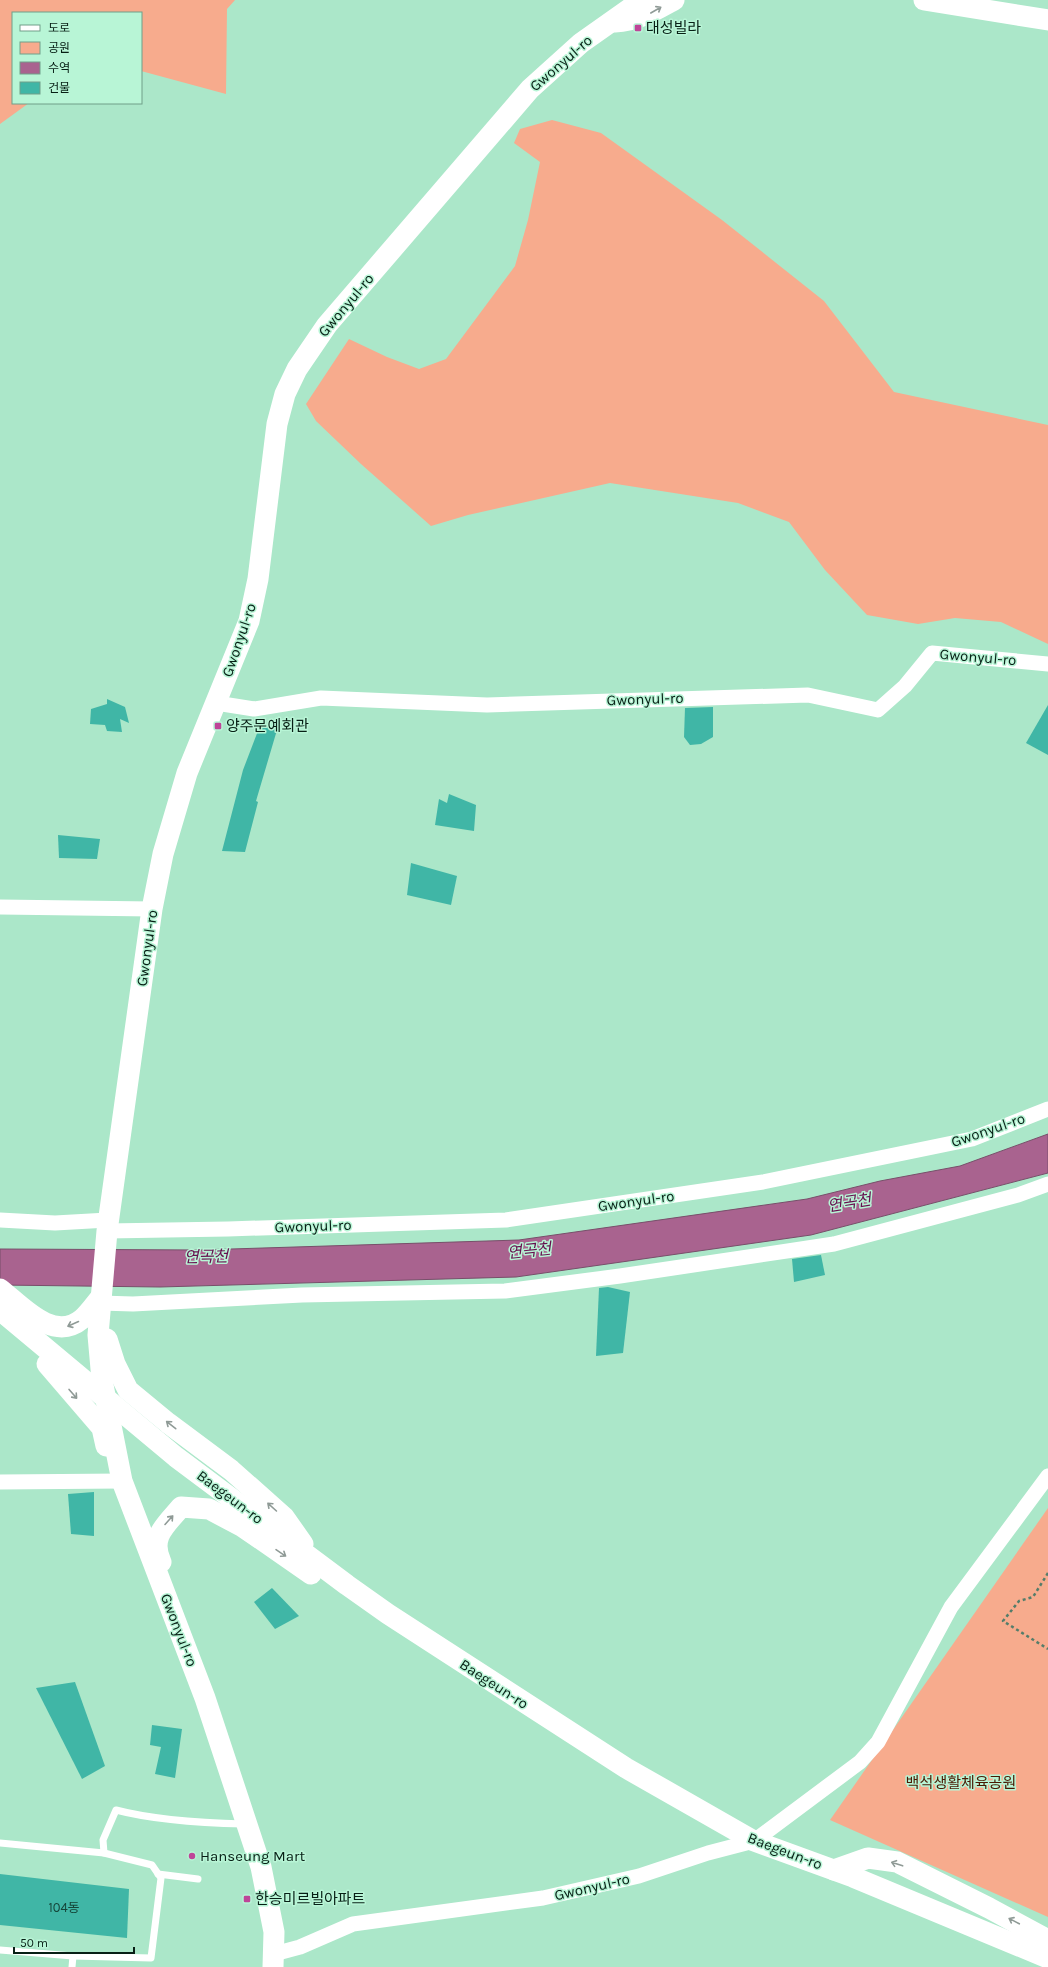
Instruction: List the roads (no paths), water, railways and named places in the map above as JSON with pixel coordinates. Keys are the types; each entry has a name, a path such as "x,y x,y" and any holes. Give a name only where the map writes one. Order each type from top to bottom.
{"main road":[{"name":"Gwonyul-ro","path":"273,1960 272,1916 261,1867 248,1824 192,1662 160,1578 118,1481 102,1380 98,1335 107,1225 152,909 172,821 187,773 249,622 258,578 276,424 285,394 297,369 327,325 510,111 547,72 581,43 642,0"},
{"path":"610,22 628,21 644,17 674,0"},
{"path":"924,0 1048,20"},
{"path":"3,1302 51,1326 69,1326 82,1319 100,1303 115,1364 128,1390 168,1423 231,1470 284,1517 314,1559"},
{"path":"3,1302 102,1428 118,1481"},
{"name":"Baegeun-ro","path":"3,1302 106,1401 176,1457 347,1585 388,1614 626,1768 754,1841 834,1870 1048,1958"},
{"path":"192,1662 171,1586 158,1556 157,1540 159,1534 181,1507 209,1509 242,1527 327,1584 347,1585"},
{"path":"834,1870 868,1858 897,1862 989,1908 1048,1940"}],"street":[{"name":"Gwonyul-ro","path":"216,704 254,709 321,698 487,705 808,695 878,710 905,686 932,653 1048,664"},
{"path":"0,907 152,909"},
{"name":"Gwonyul-ro","path":"107,1225 243,1228 506,1220 763,1182 972,1139 1048,1109"},
{"path":"100,1303 133,1304 302,1295 512,1290 620,1276 834,1244 1018,1195 1048,1184"},
{"path":"0,1220 107,1225"},
{"name":"Gwonyul-ro","path":"273,1960 353,1924 544,1898 639,1876 708,1853 754,1841 860,1762 878,1742 951,1607 1048,1476"},
{"path":"0,1482 118,1481"}],"lane":[{"path":"104,1853 103,1840 116,1810 134,1815 218,1823 248,1824"},
{"path":"0,1843 104,1853 152,1865 161,1878 151,1958 73,1956 0,1950"},
{"path":"158,1874 198,1879"},
{"path":"72,1967 73,1956"}],"water":[{"name":"연곡천","path":"1048,1134 1048,1173 811,1235 516,1277 160,1287 0,1285 0,1249 199,1250 519,1240 807,1199 880,1181 960,1166"}],"place":[{"name":"대성빌라","path":"638,28"},
{"name":"양주문예회관","path":"218,726"},
{"name":"Hanseung Mart","path":"192,1856"},
{"name":"한승미르빌아파트","path":"247,1899"}],"park label":[{"name":"백석생활체육공원","path":"961,1783"}]}
